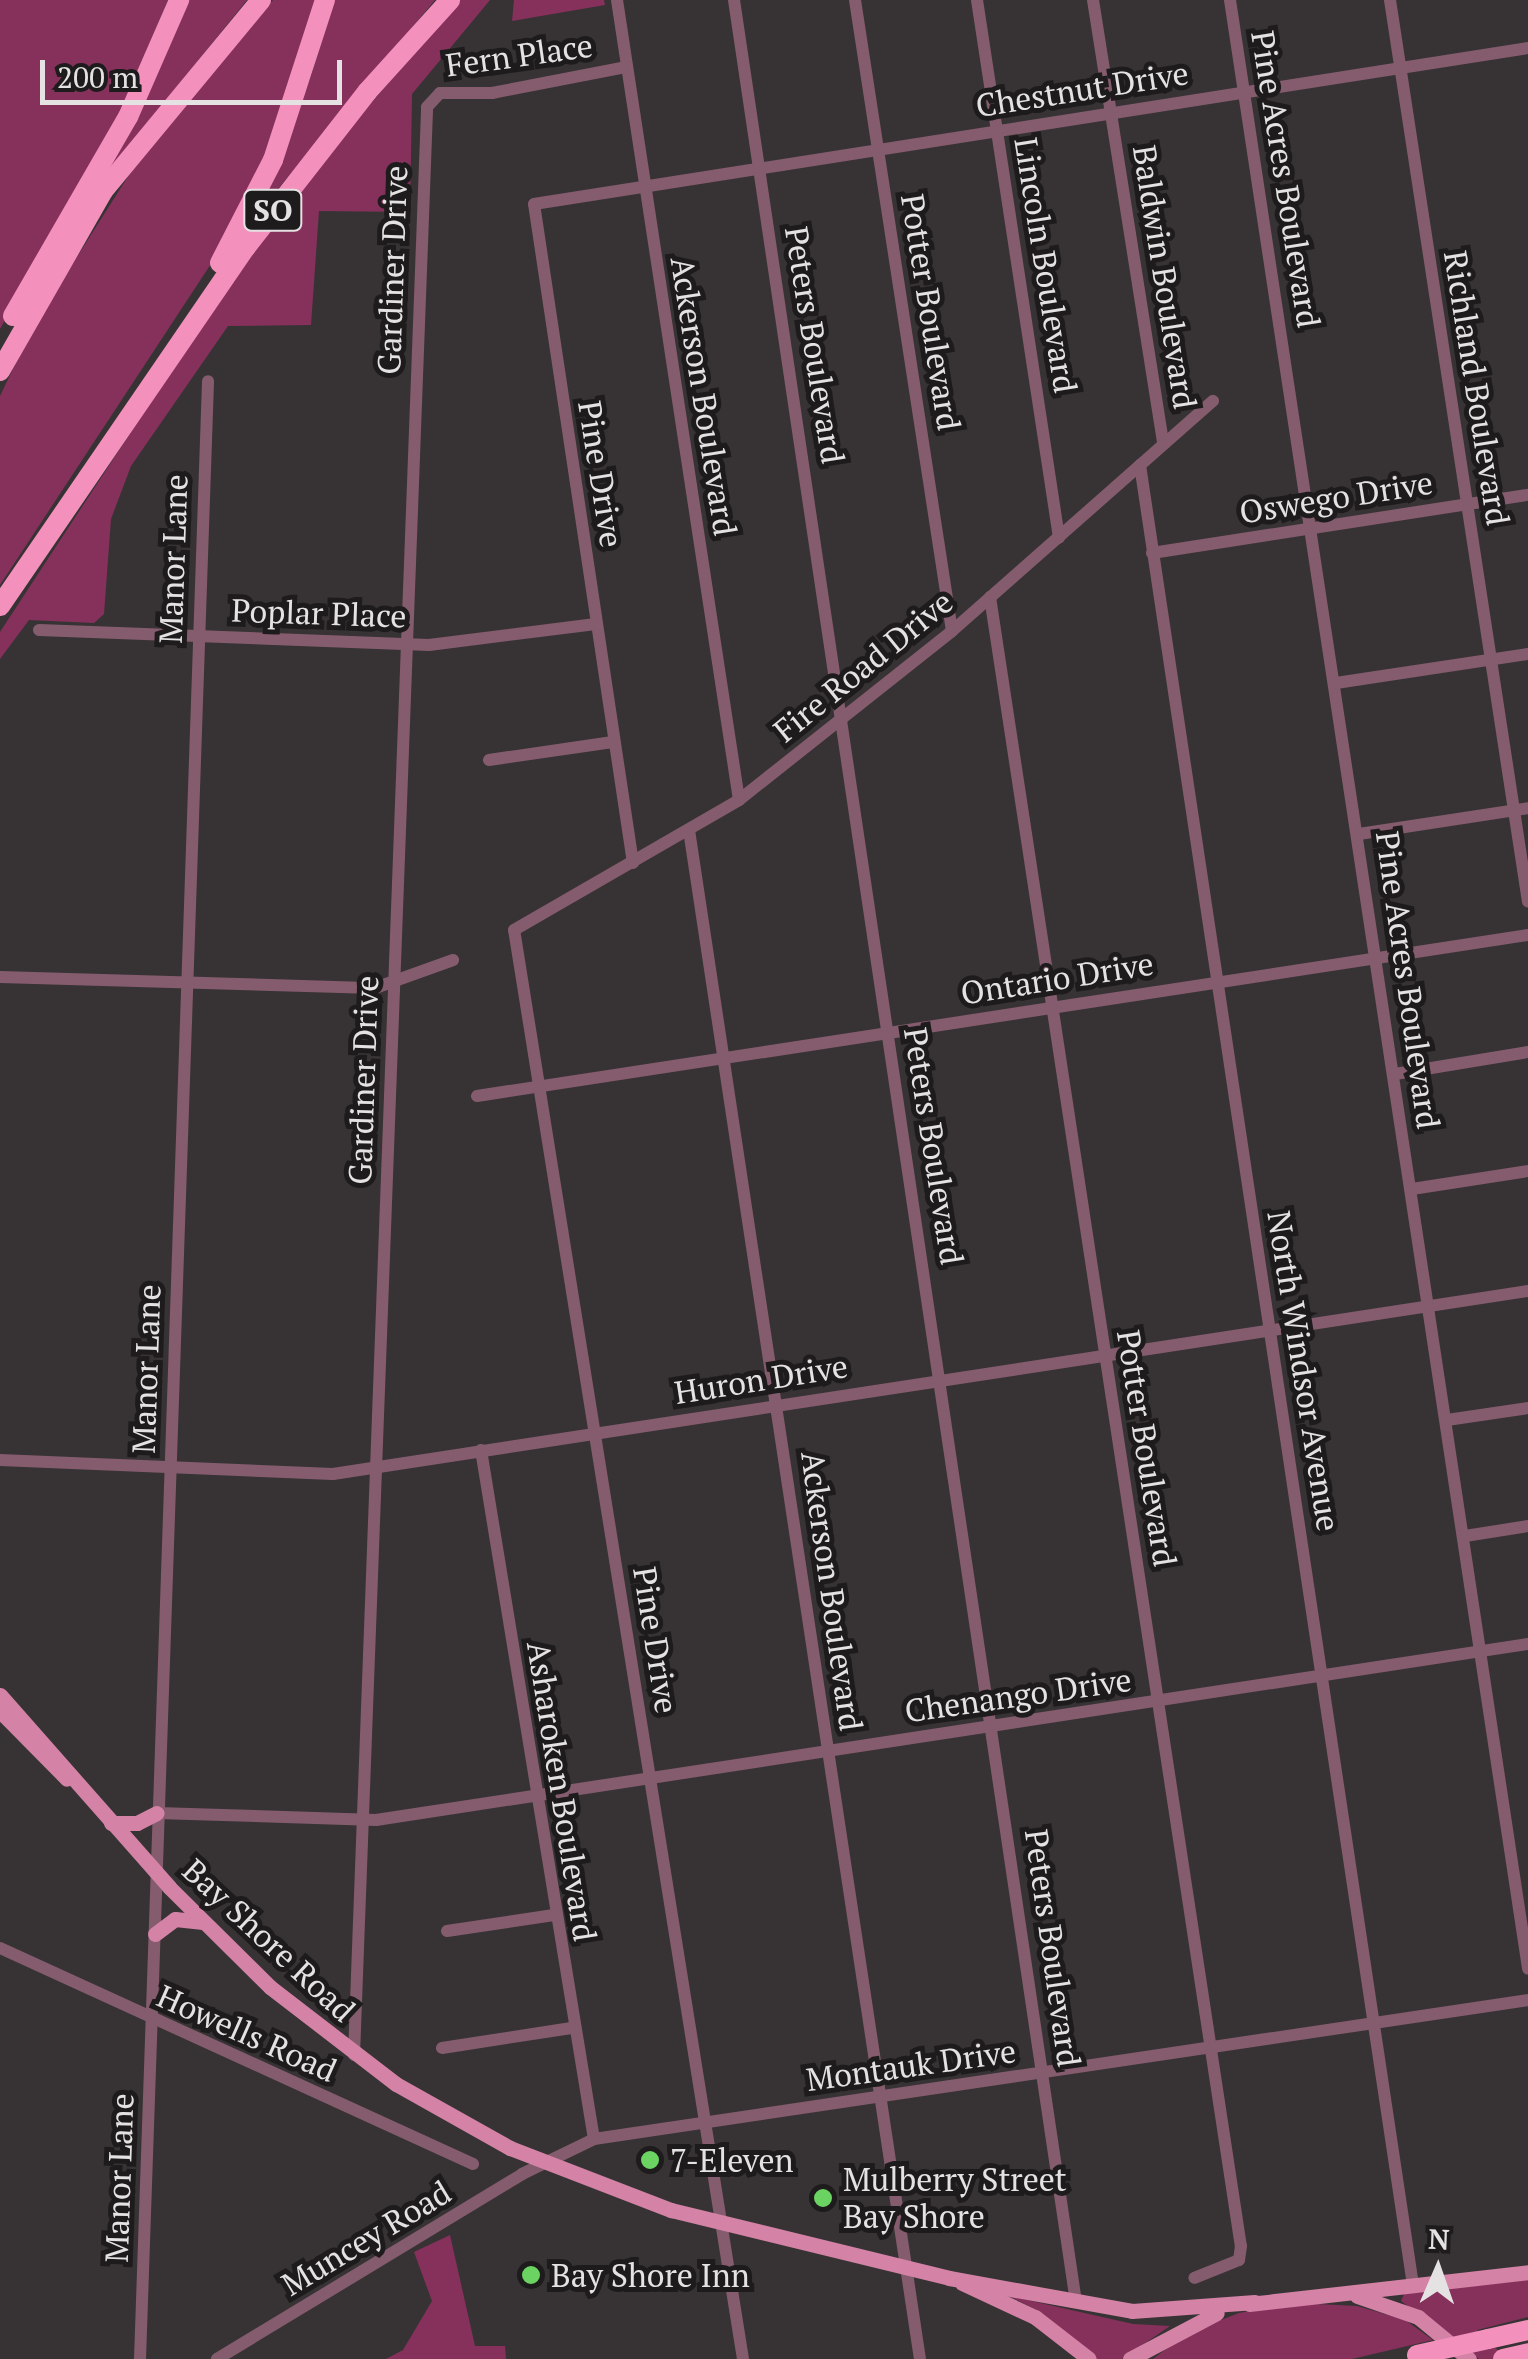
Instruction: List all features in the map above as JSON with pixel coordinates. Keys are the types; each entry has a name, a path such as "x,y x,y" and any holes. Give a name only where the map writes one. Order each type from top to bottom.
{"highway":[{"path":"0,349 128,117 180,0"},
{"path":"0,371 103,191 261,0"},
{"path":"114,435 242,225 301,90 325,0"},
{"name":"SO","path":"0,606 114,435 326,142 450,0"},
{"path":"1409,2357 1528,2330"},
{"path":"1505,2358 1528,2353"}],"main road":[{"name":"Bay Shore Road","path":"0,1695 202,1922 354,2055 437,2109 543,2164"},
{"name":"Bay Shore Road","path":"0,1711 82,1791"},
{"path":"111,1823 137,1823 157,1813"},
{"path":"155,1934 175,1919 202,1922"},
{"path":"543,2164 721,2224 949,2278 1155,2312 1528,2272"},
{"path":"949,2278 1035,2317 1089,2359"},
{"path":"1330,2293 1400,2308 1466,2357"},
{"path":"1130,2359 1148,2353 1204,2318 1255,2302"}],"street":[{"name":"Ackerson Boulevard","path":"617,0 738,800"},
{"name":"Peters Boulevard","path":"734,0 942,1379 1076,2301"},
{"name":"Potter Boulevard","path":"856,0 952,632"},
{"name":"Lincoln Boulevard","path":"977,0 1059,538"},
{"name":"Baldwin Boulevard","path":"1094,0 1163,443"},
{"name":"Pine Acres Boulevard","path":"1230,0 1313,528 1528,1969"},
{"name":"Richland Boulevard","path":"1390,0 1490,660 1521,809 1528,902"},
{"name":"Chestnut Drive","path":"644,185 1528,48"},
{"name":"Fern Place","path":"426,106 440,93 492,93 626,67"},
{"name":"Gardiner Drive","path":"354,2055 366,1819 426,106"},
{"name":"Pine Drive","path":"633,863 533,207 644,185"},
{"name":"Manor Lane","path":"140,2359 208,381"},
{"name":"Fire Road Drive","path":"514,930 738,800 952,632 1214,400"},
{"name":"North Windsor Avenue","path":"1140,465 1413,2286"},
{"name":"Oswego Drive","path":"1152,552 1528,495"},
{"name":"Potter Boulevard","path":"990,598 1240,2246 1239,2260 1194,2278"},
{"name":"Poplar Place","path":"39,630 406,645 596,624"},
{"path":"1336,683 1528,654"},
{"path":"489,760 613,742"},
{"path":"1359,834 1521,809"},
{"name":"Ackerson Boulevard","path":"689,830 920,2359"},
{"name":"Pine Drive","path":"514,930 742,2359"},
{"name":"Ontario Drive","path":"477,1096 1528,934"},
{"path":"0,977 393,986 452,960"},
{"path":"1394,1074 1528,1052"},
{"path":"1412,1189 1528,1171"},
{"name":"Huron Drive","path":"0,1460 333,1474 1528,1291"},
{"path":"1447,1420 1528,1408"},
{"name":"Asharoken Boulevard","path":"481,1450 572,2028 594,2139"},
{"path":"1464,1536 1528,1526"},
{"name":"Chenango Drive","path":"157,1813 366,1819 1528,1644"},
{"path":"447,1931 554,1914"},
{"name":"Howells Road","path":"0,1948 152,2022 473,2164"},
{"name":"Montauk Drive","path":"543,2164 594,2139 1528,2000"},
{"path":"442,2048 572,2028"},
{"name":"Muncey Road","path":"217,2359 543,2164"}],"shaded area":[{"path":"0,0 168,0 123,108 0,329"},
{"path":"185,0 247,0 96,187"},
{"path":"273,0 320,0 279,131 228,238 0,585 0,396 35,323 155,134"},
{"path":"334,0 435,0 262,208 311,76"},
{"path":"460,0 490,0 412,94 410,212 319,211 311,325 228,326 131,466 111,519 104,614 94,623 29,620 0,659 0,632 215,304 321,161"},
{"path":"514,0 604,0 605,5 512,21"},
{"path":"450,2235 475,2346 505,2346 506,2359 386,2359 403,2350 432,2301 414,2252"},
{"path":"1528,2279 1528,2317 1477,2330 1507,2359 1479,2359 1401,2301 1404,2294"},
{"path":"1009,2296 1133,2324 1170,2326 1122,2359 1097,2359 1041,2312"},
{"path":"1296,2303 1357,2306 1405,2320 1433,2340 1352,2359 1153,2359 1185,2334 1239,2313"}],"place":[{"name":"7-Eleven","path":"650,2160"},
{"name":"Mulberry Street Bay Shore","path":"823,2198"},
{"name":"Bay Shore Inn","path":"531,2275"}]}
